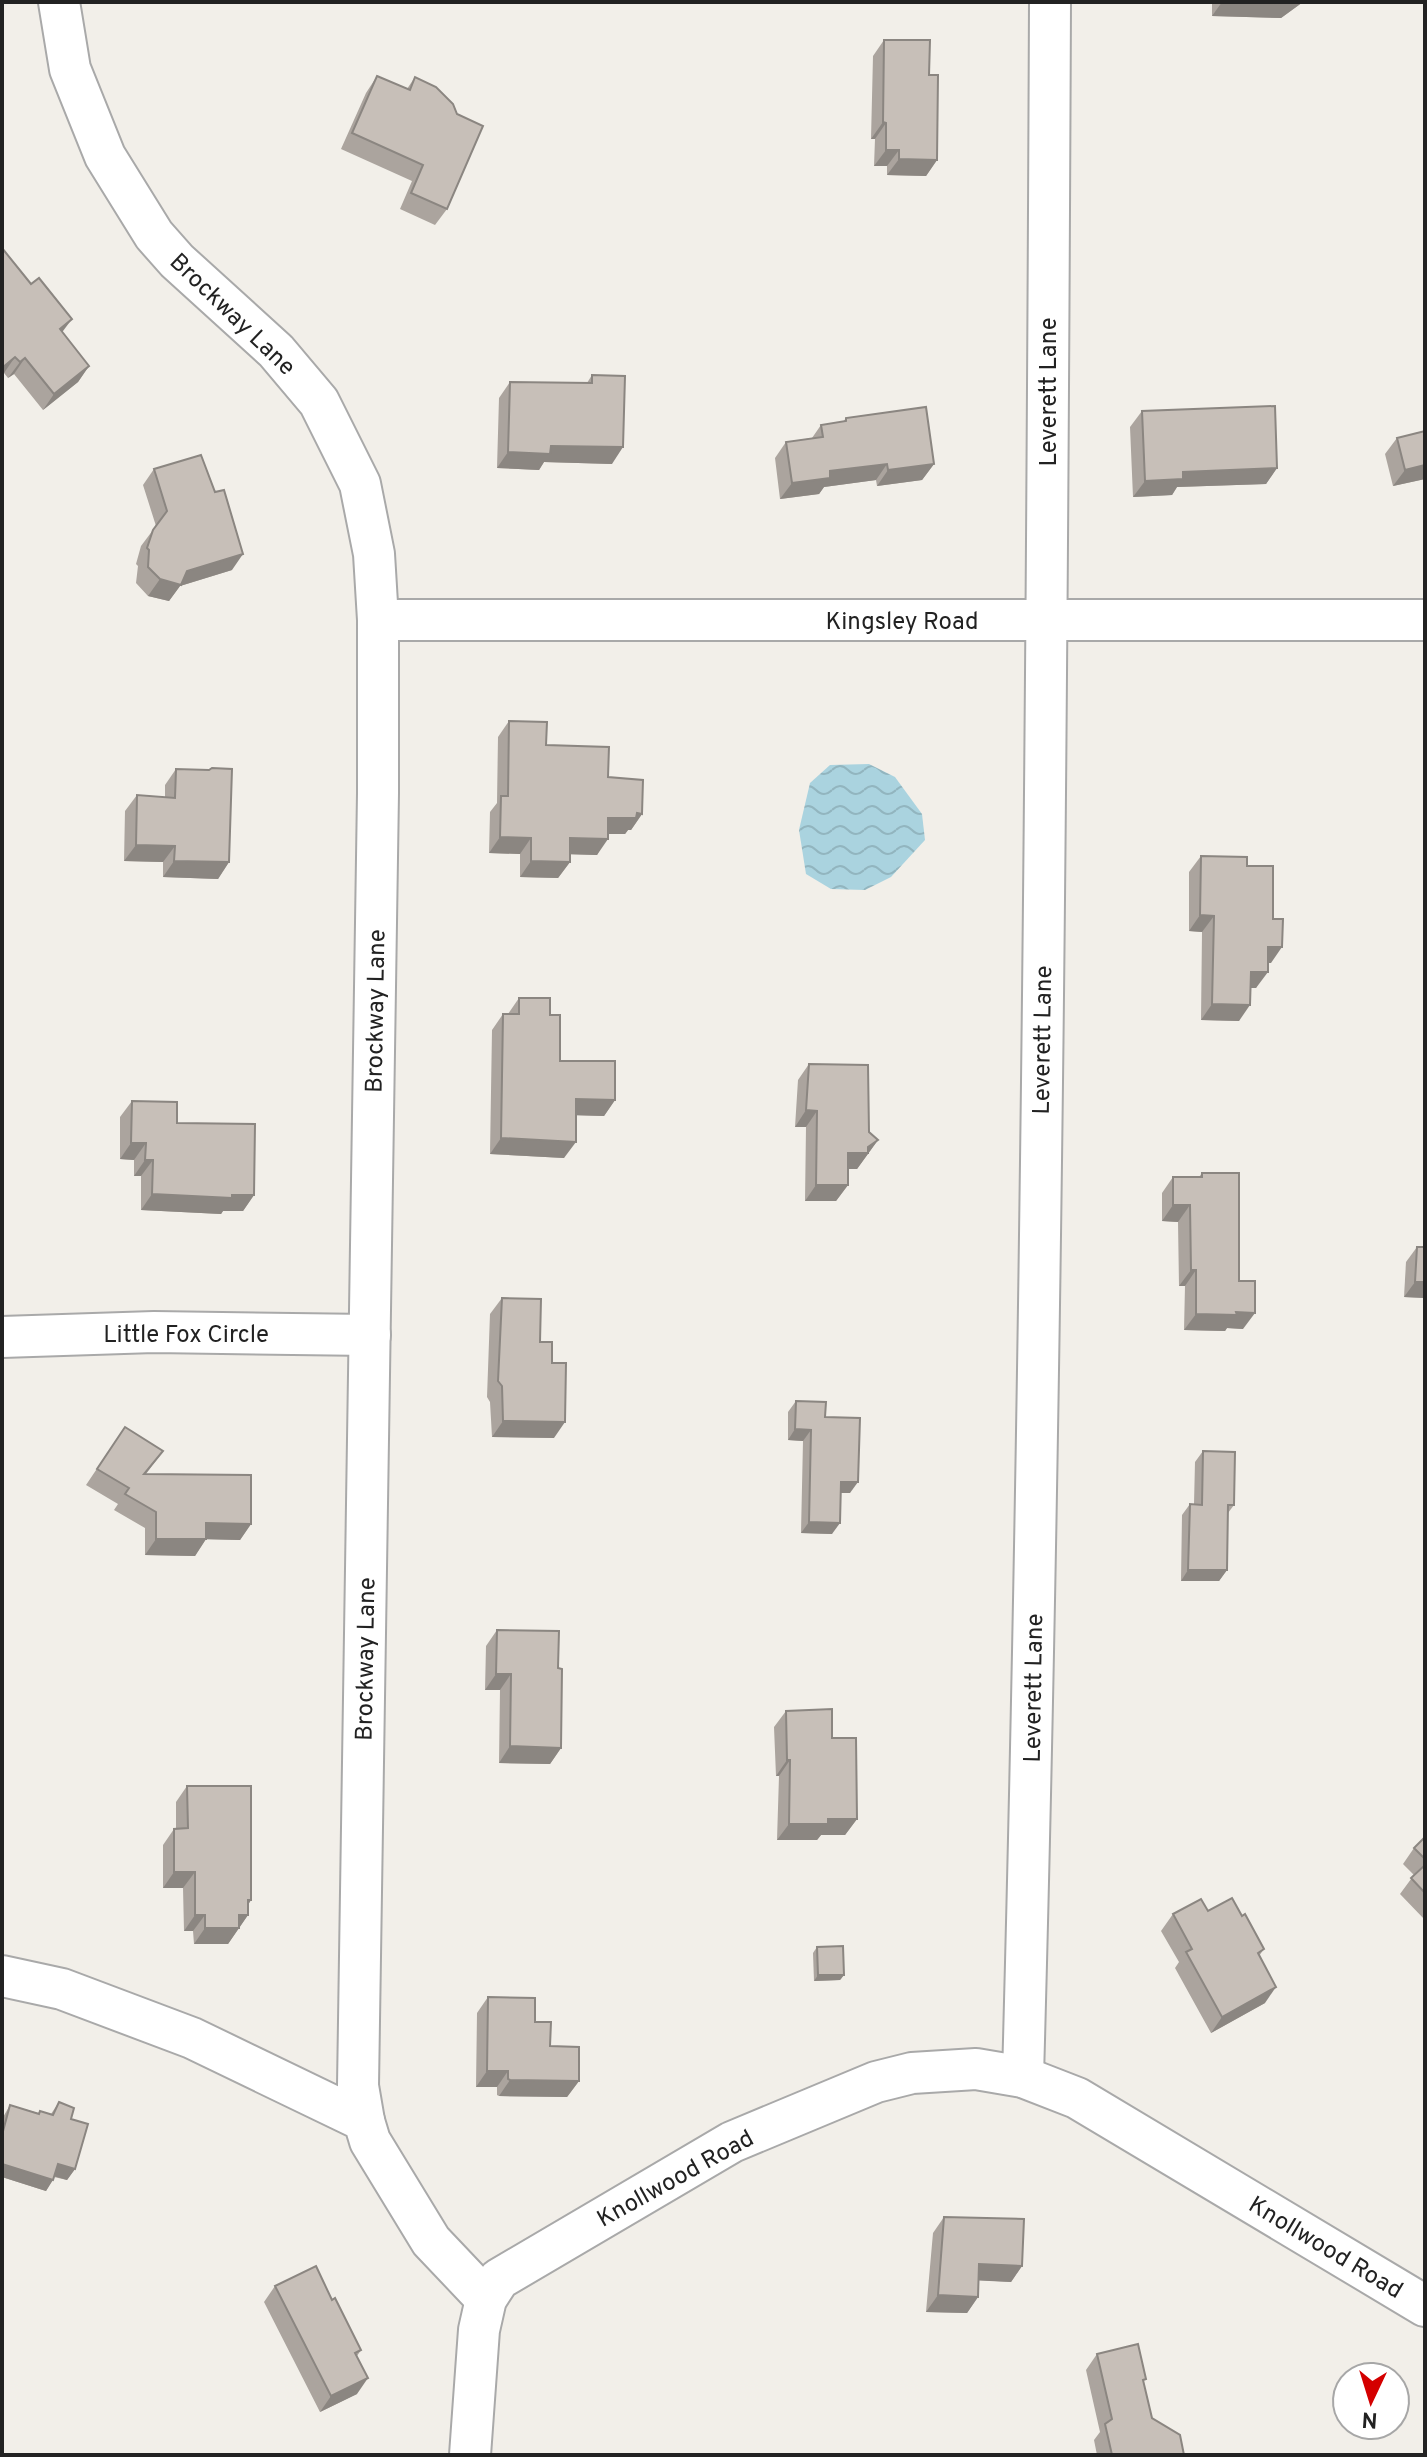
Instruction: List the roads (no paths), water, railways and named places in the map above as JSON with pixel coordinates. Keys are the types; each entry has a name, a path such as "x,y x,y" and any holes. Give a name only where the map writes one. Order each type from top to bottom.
{"street":[{"name":"Brockway Lane","path":"59,2 70,69 105,156 154,235 177,261 276,351 319,402 360,484 374,554 378,620 378,793 358,2086 364,2121"},
{"name":"Leverett Lane","path":"1023,2077 1034,1662 1047,621 1050,2"},
{"name":"Kingsley Road","path":"378,620 1425,620"},
{"name":"Little Fox Circle","path":"2,1337 154,1332 370,1335"},
{"path":"2,1976 62,1989 192,2038 364,2121 370,2141 431,2241 486,2299 479,2330 470,2455"},
{"name":"Knollwood Road","path":"486,2299 499,2279 732,2142 876,2082 912,2073 976,2069 1023,2077 1077,2098 1425,2306"}],"water":[{"path":"869,764 895,777 922,814 925,840 891,877 865,890 831,889 806,874 799,830 810,783 830,765"}]}
